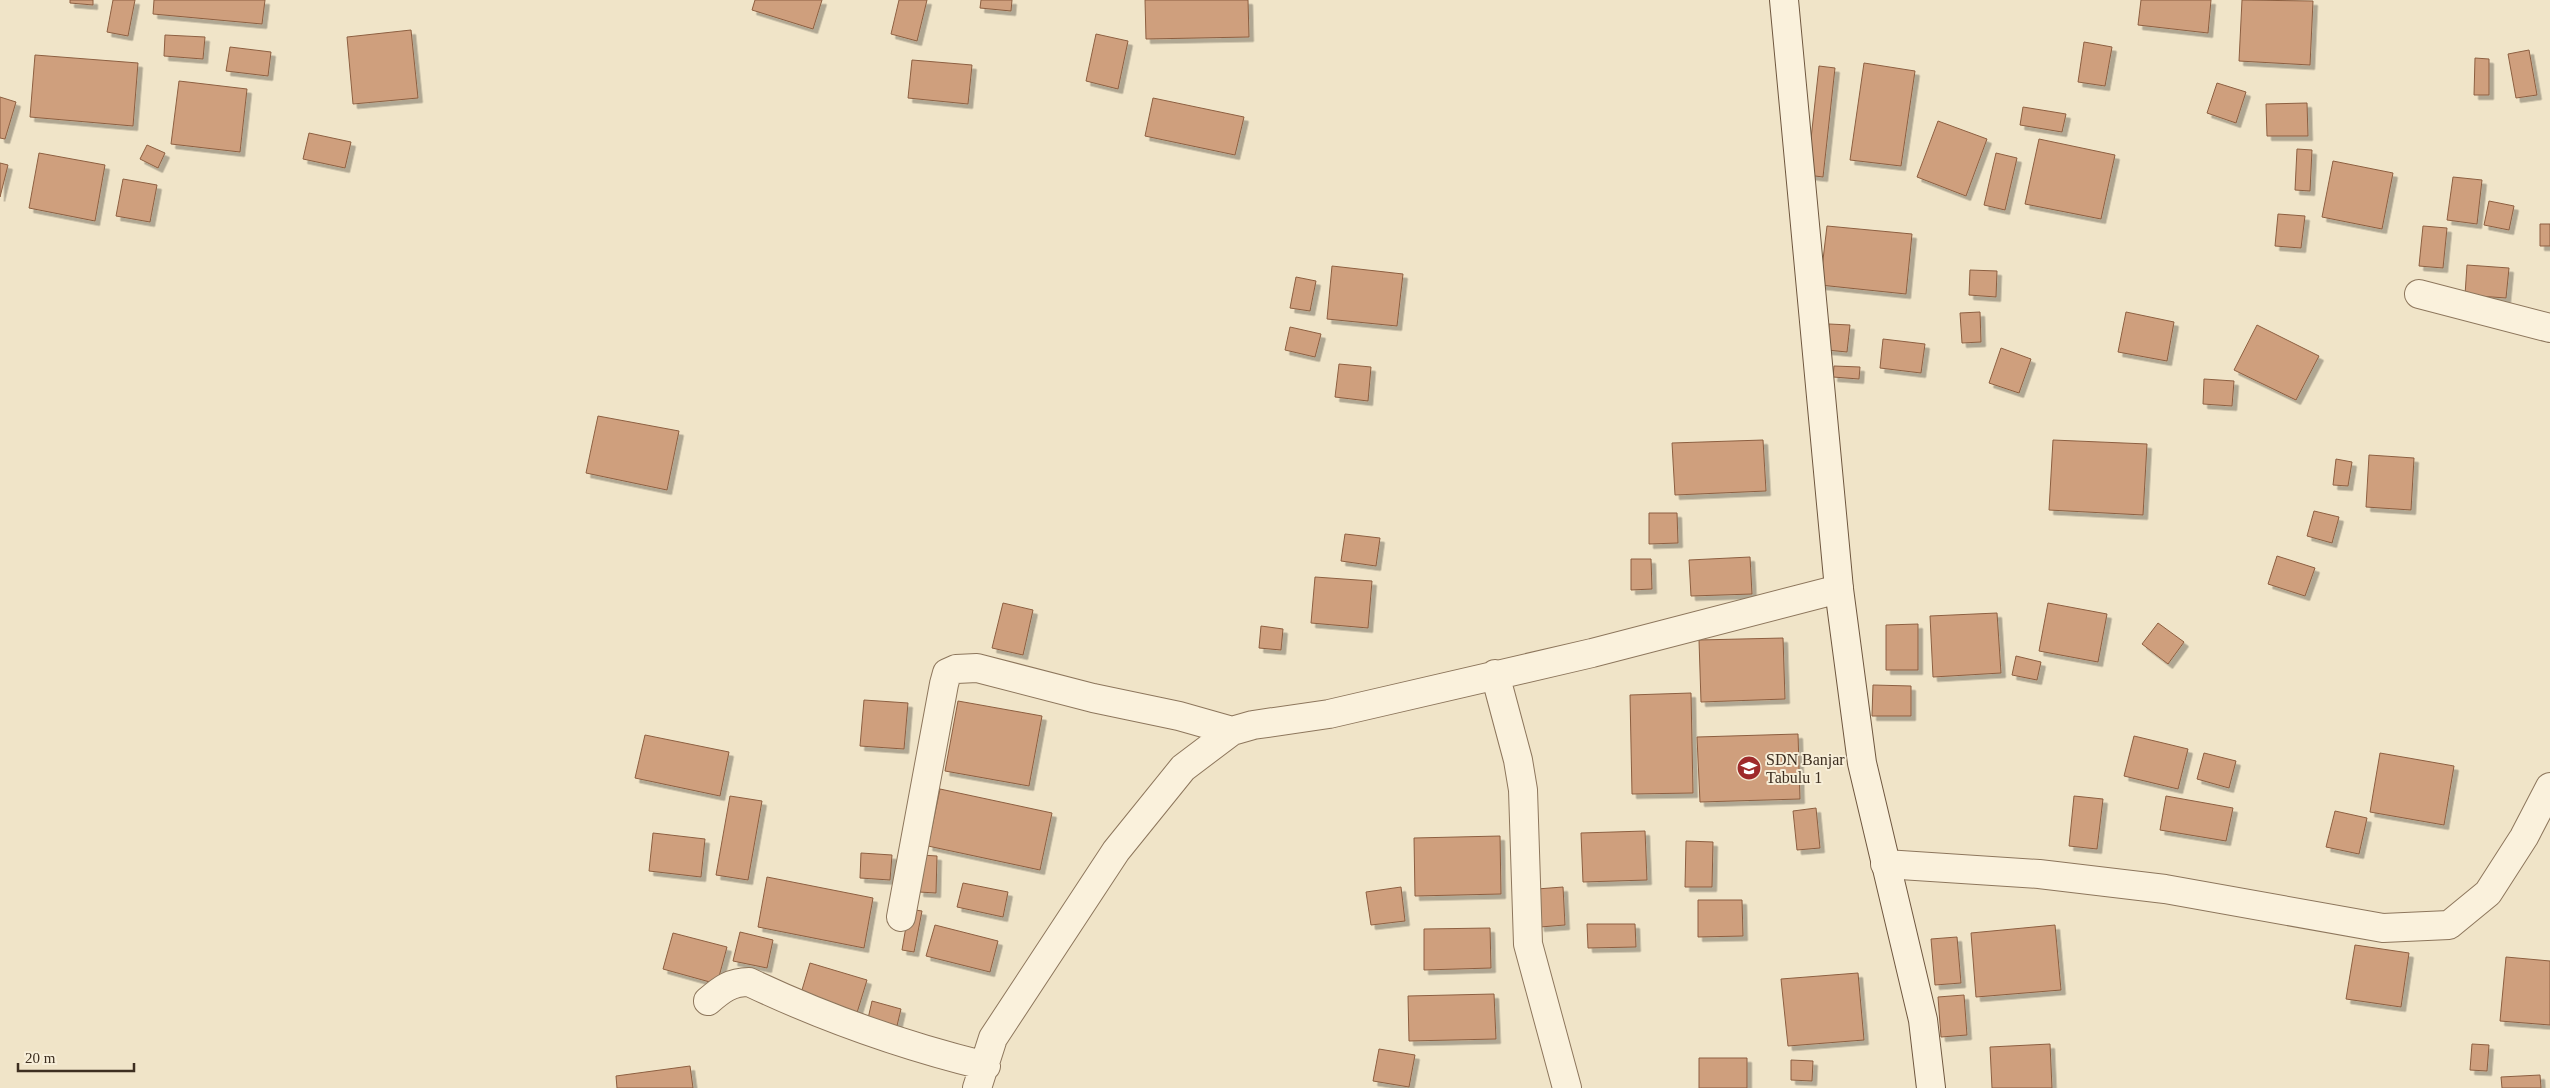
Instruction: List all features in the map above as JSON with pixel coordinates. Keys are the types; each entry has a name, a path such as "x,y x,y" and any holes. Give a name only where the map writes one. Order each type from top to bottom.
{"street":[{"path":"1784,0 1839,589 1862,763 1923,1020 1931,1088"},
{"path":"2419,294 2550,328"},
{"path":"708,1001 724,987 735,982 750,982 838,1020 921,1050 981,1077 993,1038 1116,851 1183,768 1232,732 1253,725 1329,714 1667,635 1839,589"},
{"path":"902,917 947,673 956,669 977,668 1093,698 1179,716 1232,732"},
{"path":"1495,674 1518,760 1523,790 1528,944 1567,1088"},
{"path":"1885,864 2039,874 2165,889 2383,928 2449,925 2488,893 2524,838 2550,787"}],"building":[{"path":"70,0 93,0 93,5 70,3"},
{"path":"113,0 135,0 128,36 107,32"},
{"path":"154,0 265,0 262,24 153,14"},
{"path":"755,0 822,0 813,29 752,10"},
{"path":"899,0 927,0 917,41 891,34"},
{"path":"981,0 1012,0 1011,11 980,8"},
{"path":"1145,0 1248,0 1249,37 1146,39"},
{"path":"2141,0 2211,0 2208,33 2138,25"},
{"path":"2242,0 2313,1 2310,65 2239,61"},
{"path":"411,30 418,98 353,104 347,37"},
{"path":"1096,34 1128,41 1118,89 1086,81"},
{"path":"165,35 205,37 203,59 164,56"},
{"path":"2084,42 2112,47 2105,86 2078,82"},
{"path":"230,47 271,52 268,76 226,71"},
{"path":"2529,50 2537,95 2516,98 2508,54"},
{"path":"35,55 138,63 133,126 30,117"},
{"path":"2475,58 2489,59 2489,95 2474,95"},
{"path":"912,60 972,65 968,104 908,98"},
{"path":"1864,63 1915,71 1901,166 1850,160"},
{"path":"1819,66 1835,68 1823,177 1807,175"},
{"path":"179,81 247,89 240,152 171,144"},
{"path":"2217,83 2246,92 2236,123 2207,113"},
{"path":"0,97 16,102 5,139 0,138"},
{"path":"1153,98 1244,117 1235,155 1145,136"},
{"path":"2307,103 2308,136 2267,136 2266,104"},
{"path":"2023,107 2066,114 2062,132 2020,125"},
{"path":"1938,121 1987,139 1966,196 1917,177"},
{"path":"309,133 351,142 345,168 303,159"},
{"path":"2039,139 2115,155 2101,219 2025,204"},
{"path":"147,145 165,153 158,168 140,159"},
{"path":"2297,149 2312,150 2310,191 2295,190"},
{"path":"39,153 105,165 95,221 29,208"},
{"path":"1996,153 2017,158 2005,210 1984,205"},
{"path":"2333,161 2393,173 2382,229 2322,217"},
{"path":"0,163 8,165 0,197"},
{"path":"2453,177 2482,180 2477,224 2447,220"},
{"path":"123,179 157,185 150,222 116,216"},
{"path":"2489,201 2514,206 2509,230 2484,225"},
{"path":"2278,214 2305,216 2301,248 2275,246"},
{"path":"2540,224 2550,224 2550,246 2540,246"},
{"path":"1827,226 1912,234 1906,294 1820,285"},
{"path":"2423,226 2447,228 2443,268 2419,266"},
{"path":"2467,265 2509,268 2506,298 2465,295"},
{"path":"1332,266 1403,274 1397,326 1327,319"},
{"path":"1970,270 1997,271 1996,297 1969,295"},
{"path":"1296,277 1316,281 1310,311 1290,308"},
{"path":"1980,312 1981,342 1962,343 1960,313"},
{"path":"2126,312 2174,322 2167,361 2118,352"},
{"path":"1829,324 1850,325 1847,352 1827,350"},
{"path":"2257,325 2319,356 2296,400 2234,370"},
{"path":"1290,327 1321,334 1315,357 1285,350"},
{"path":"1883,339 1925,344 1921,373 1880,368"},
{"path":"2001,348 2031,359 2019,393 1989,383"},
{"path":"1339,364 1371,367 1368,401 1335,397"},
{"path":"1834,366 1860,367 1859,379 1833,377"},
{"path":"2204,379 2234,381 2232,406 2203,404"},
{"path":"598,416 679,431 667,490 586,473"},
{"path":"1763,440 1766,491 1675,495 1672,443"},
{"path":"2053,440 2147,444 2143,515 2049,510"},
{"path":"2369,455 2414,458 2411,510 2366,507"},
{"path":"2336,459 2352,462 2348,486 2333,485"},
{"path":"2314,511 2339,517 2332,543 2307,536"},
{"path":"1649,513 1677,513 1678,543 1649,544"},
{"path":"1345,534 1380,538 1376,566 1341,561"},
{"path":"2277,556 2315,568 2305,596 2268,584"},
{"path":"1750,557 1752,594 1691,596 1689,560"},
{"path":"1631,559 1651,559 1652,589 1631,590"},
{"path":"1315,577 1372,581 1368,628 1311,623"},
{"path":"1003,603 1033,610 1023,655 992,648"},
{"path":"2048,603 2107,614 2098,662 2039,651"},
{"path":"1997,613 2001,673 1933,677 1930,616"},
{"path":"2158,623 2184,642 2168,664 2142,644"},
{"path":"1918,624 1918,670 1886,670 1886,625"},
{"path":"1261,626 1283,629 1281,650 1259,648"},
{"path":"1783,638 1785,699 1701,702 1699,640"},
{"path":"2016,656 2041,662 2037,680 2012,675"},
{"path":"1873,685 1911,686 1911,716 1872,716"},
{"path":"1691,693 1693,793 1632,794 1630,695"},
{"path":"864,700 908,703 904,749 860,746"},
{"path":"958,701 1042,716 1029,786 945,771"},
{"name":"SDN Banjar Tabulu 1","path":"1798,734 1800,799 1700,802 1697,737"},
{"path":"645,735 729,752 720,796 635,778"},
{"path":"2134,736 2188,749 2178,789 2124,776"},
{"path":"2204,753 2236,761 2229,788 2197,779"},
{"path":"2380,753 2454,766 2444,825 2370,812"},
{"path":"940,789 1052,813 1040,870 928,846"},
{"path":"730,796 762,801 748,880 716,875"},
{"path":"2074,796 2103,799 2097,849 2069,846"},
{"path":"2166,796 2233,808 2226,841 2160,830"},
{"path":"1816,808 1820,848 1797,850 1793,811"},
{"path":"2335,811 2367,818 2359,854 2326,847"},
{"path":"1645,831 1647,880 1583,882 1581,833"},
{"path":"653,833 705,839 701,877 649,871"},
{"path":"1500,836 1501,894 1415,896 1414,838"},
{"path":"1686,841 1713,842 1712,887 1685,887"},
{"path":"861,853 892,855 890,880 860,878"},
{"path":"921,855 937,856 936,893 919,892"},
{"path":"767,877 873,898 864,948 758,927"},
{"path":"963,883 1008,892 1003,917 957,907"},
{"path":"1401,887 1405,921 1371,925 1366,892"},
{"path":"1563,887 1565,925 1540,927 1537,889"},
{"path":"1698,900 1742,900 1743,936 1698,937"},
{"path":"909,909 922,911 914,952 902,950"},
{"path":"1587,924 1635,924 1636,947 1588,948"},
{"path":"935,925 998,941 990,972 926,956"},
{"path":"2055,925 2061,990 1976,997 1971,933"},
{"path":"1490,928 1491,968 1424,970 1424,929"},
{"path":"740,932 773,940 767,968 733,961"},
{"path":"673,933 727,947 717,984 663,969"},
{"path":"1957,937 1961,983 1935,985 1931,939"},
{"path":"2355,945 2409,953 2401,1007 2346,999"},
{"path":"2506,957 2550,961 2550,1025 2500,1021"},
{"path":"810,963 867,980 856,1016 799,1000"},
{"path":"1858,973 1864,1040 1788,1046 1781,979"},
{"path":"1494,994 1496,1039 1409,1041 1408,996"},
{"path":"1964,995 1967,1035 1941,1037 1938,997"},
{"path":"872,1001 901,1009 896,1030 867,1023"},
{"path":"2050,1044 2052,1088 1992,1088 1990,1047"},
{"path":"2472,1044 2489,1045 2487,1071 2470,1070"},
{"path":"1379,1049 1415,1055 1409,1087 1373,1081"},
{"path":"1699,1058 1747,1058 1747,1088 1699,1088"},
{"path":"1791,1060 1813,1061 1812,1081 1791,1080"},
{"path":"690,1066 693,1088 617,1088 616,1076"},
{"path":"2540,1075 2541,1088 2502,1088 2501,1077"}],"place":[{"name":"SDN Banjar Tabulu 1","path":"1749,768"}]}
